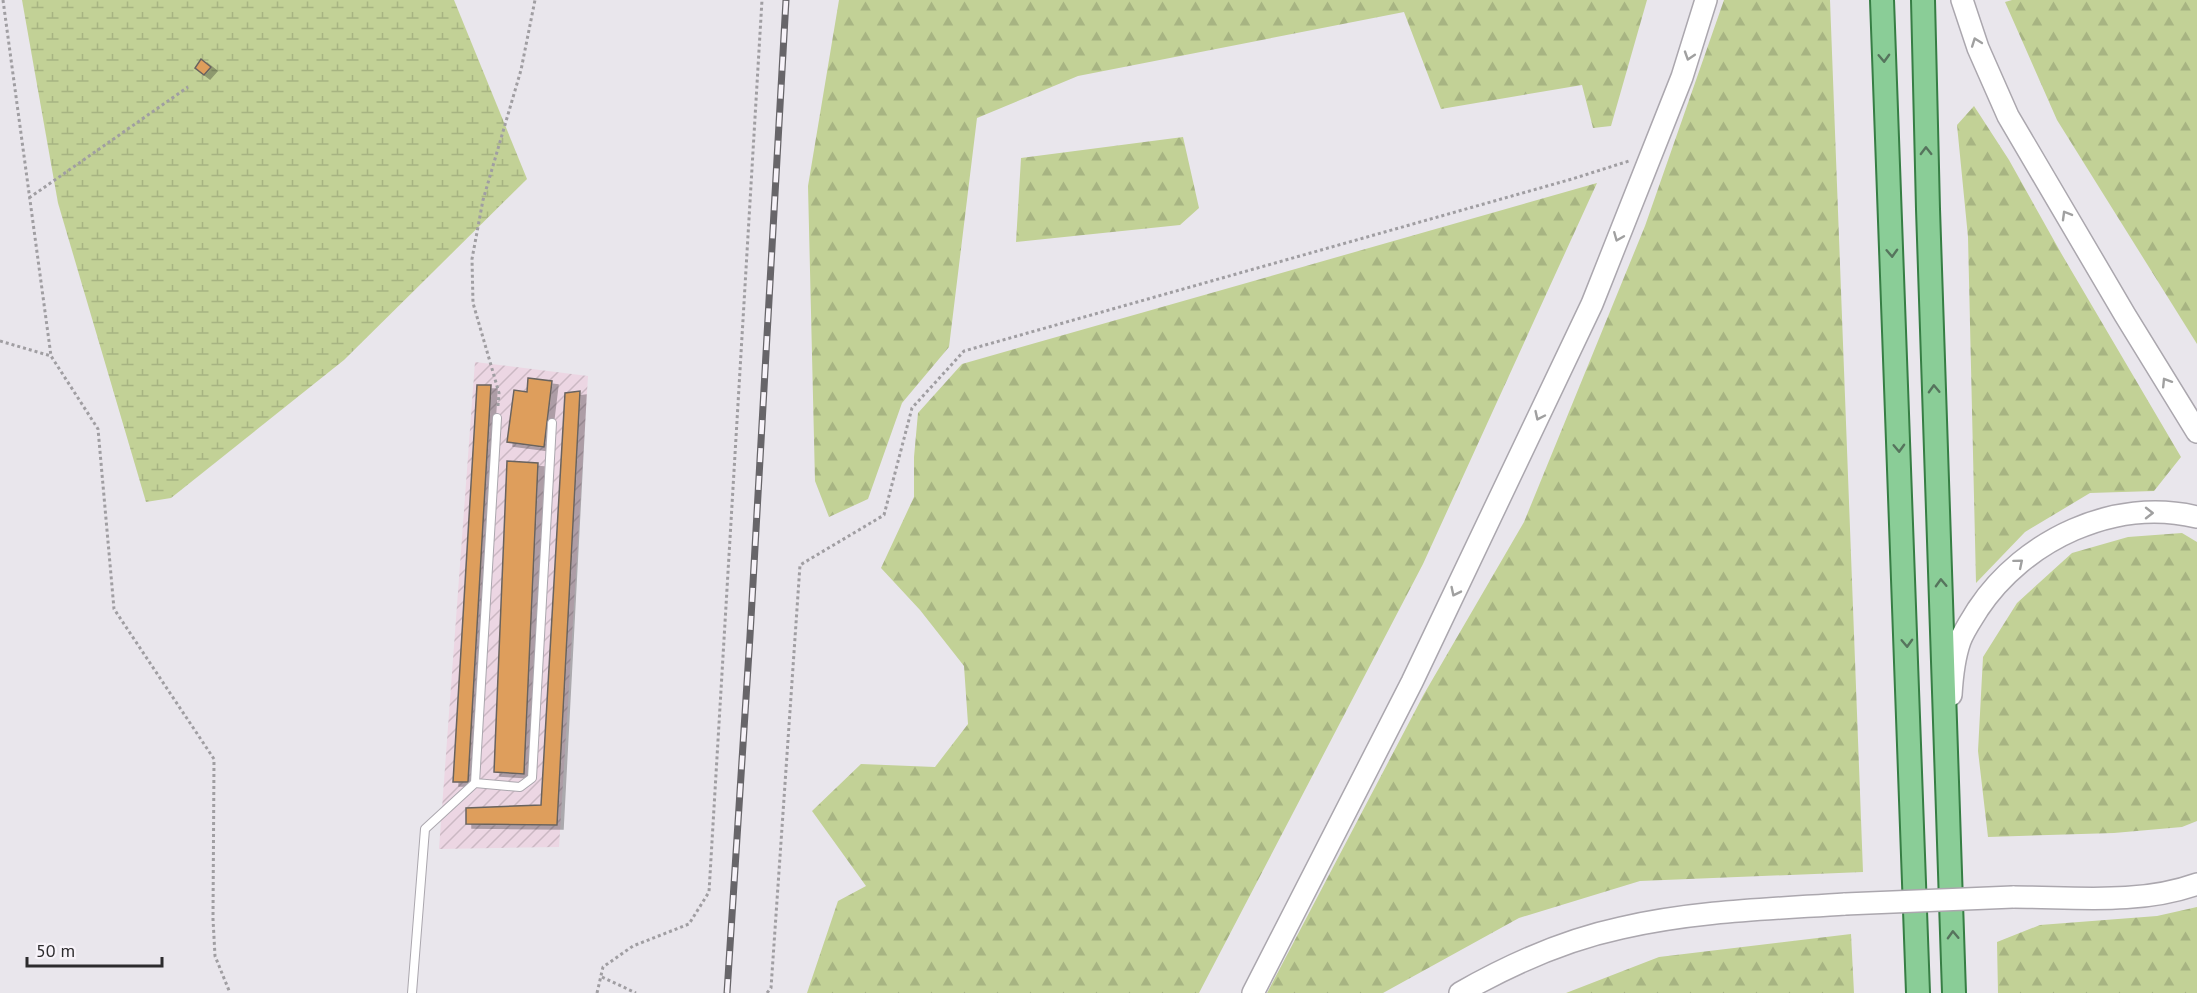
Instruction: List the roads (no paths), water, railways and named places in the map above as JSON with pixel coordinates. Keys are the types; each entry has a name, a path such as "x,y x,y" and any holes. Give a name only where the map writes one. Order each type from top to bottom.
{"main road":[{"path":"1253,993 1412,682 1592,303 1682,77 1706,0"},
{"path":"1882,0 1918,993"},
{"path":"1923,0 1928,221 1954,993"},
{"path":"1962,0 1978,48 2008,116 2197,432"},
{"path":"1947,747 1952,680 1960,642 1982,603 2005,575 2048,543 2101,519 2124,514 2148,513 2197,517"},
{"path":"1460,993 1523,962 1563,946 1620,928 1670,919 1845,904 2013,897 2142,897 2177,891 2197,884"}],"lane":[{"path":"412,993 425,829 475,783 497,418"},
{"path":"475,783 520,787 532,778 552,423"}],"railway":[{"path":"727,993 786,0"}]}
